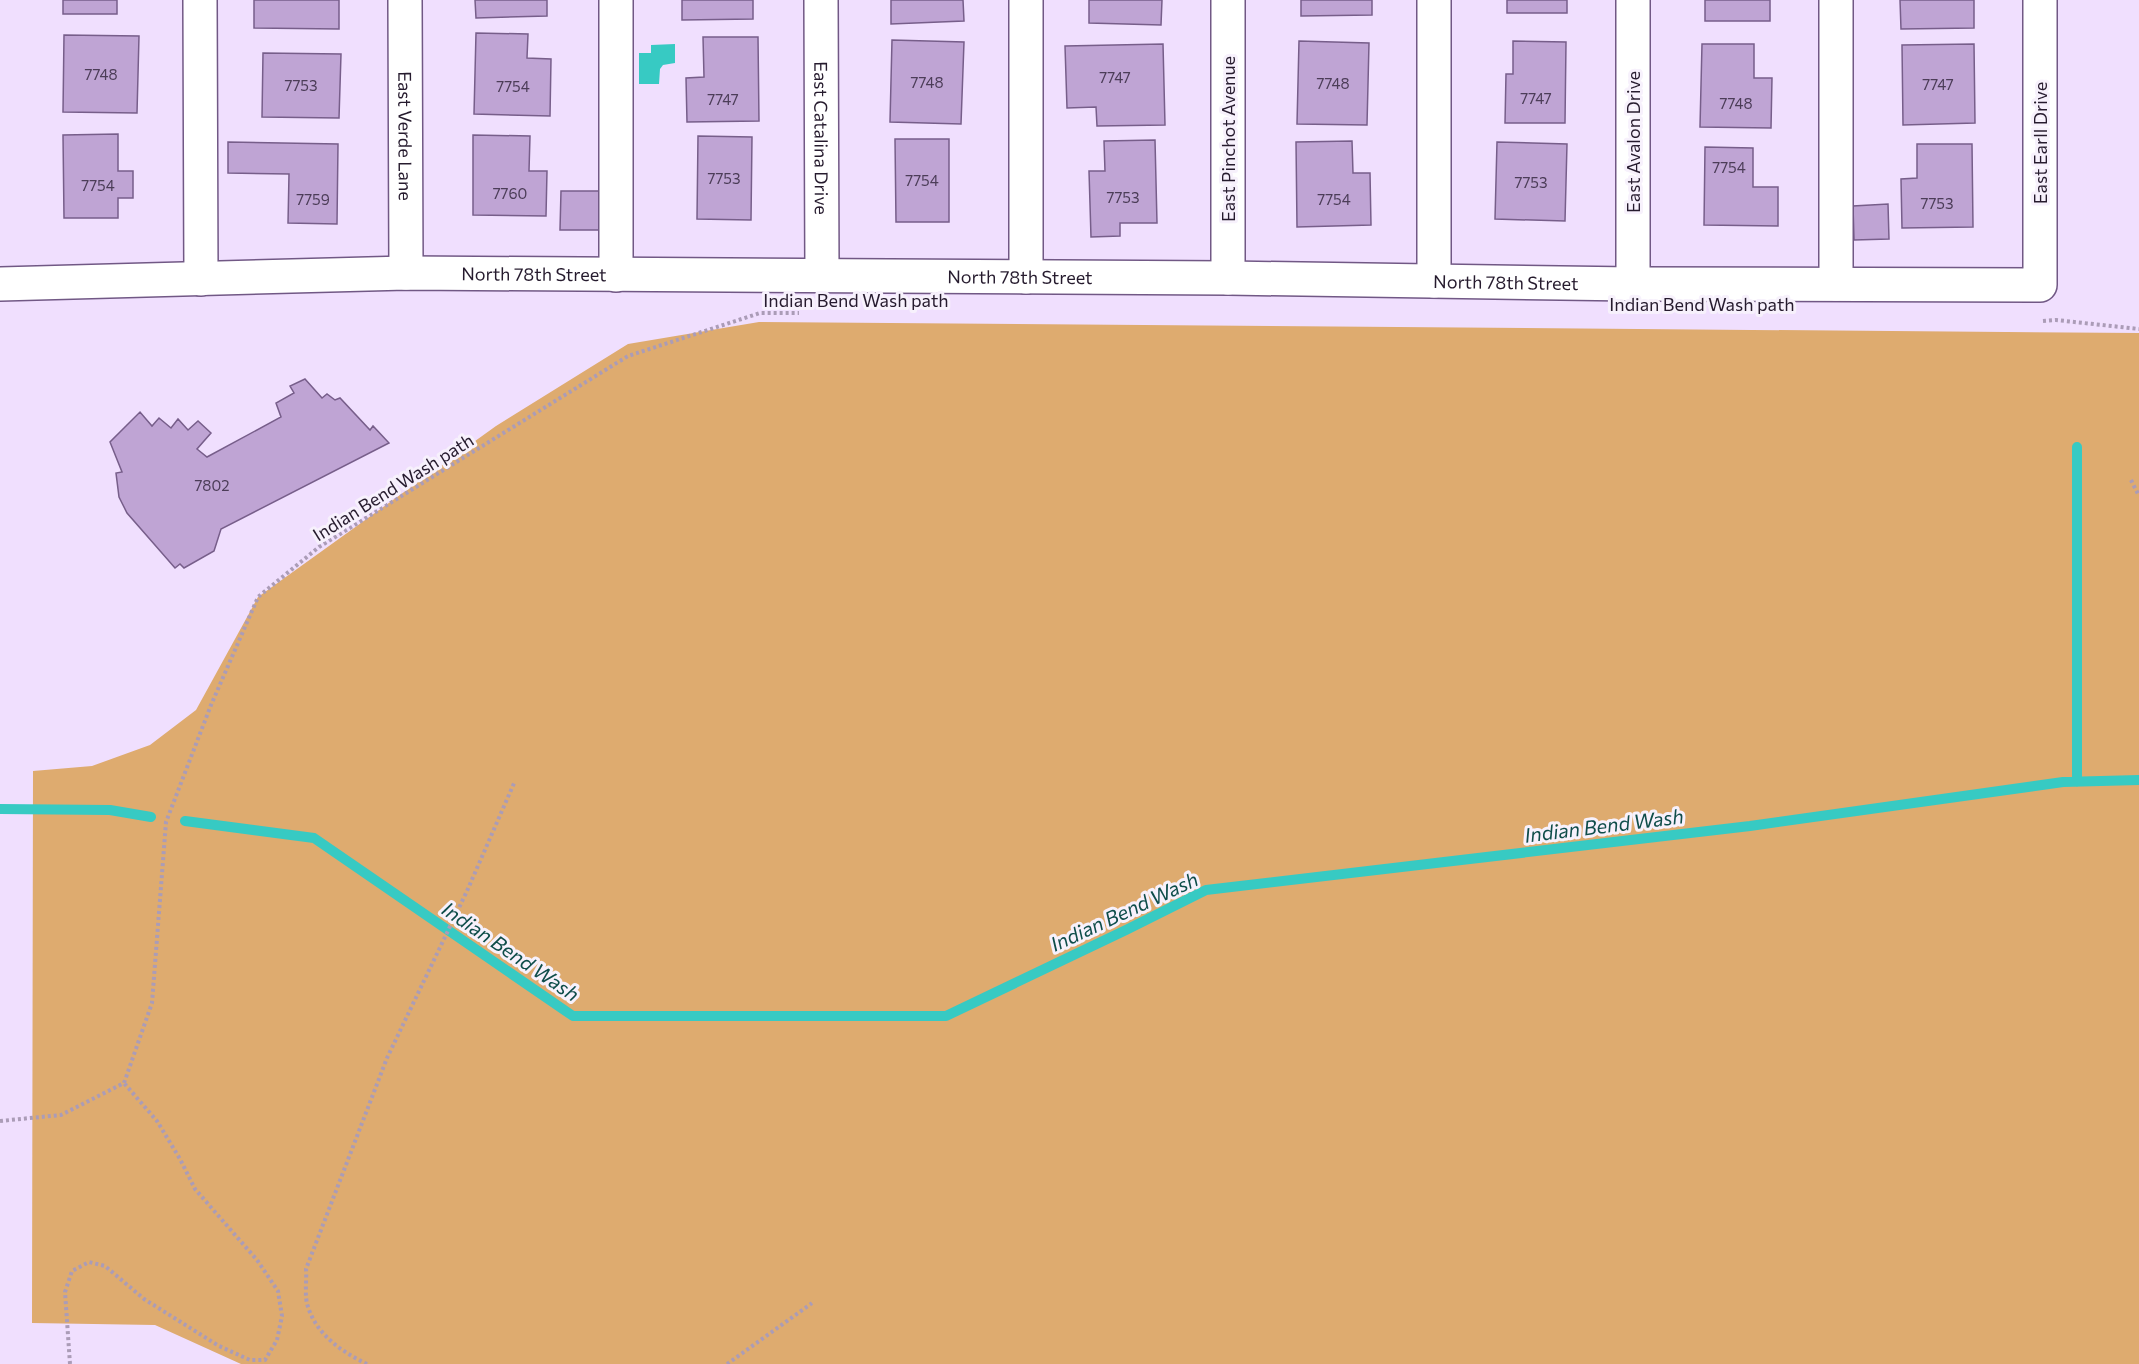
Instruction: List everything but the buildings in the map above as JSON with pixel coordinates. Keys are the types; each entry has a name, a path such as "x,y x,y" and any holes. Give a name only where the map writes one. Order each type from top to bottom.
{"street":[{"path":"200,0 201,279"},
{"name":"East Verde Lane","path":"405,0 406,273"},
{"path":"616,0 616,274"},
{"name":"East Catalina Drive","path":"821,0 822,276"},
{"path":"1026,0 1026,277"},
{"name":"East Pinchot Avenue","path":"1228,0 1228,278"},
{"path":"1434,0 1434,281"},
{"name":"East Avalon Drive","path":"1633,0 1633,284"},
{"path":"1836,0 1836,284"},
{"name":"East Earll Drive","path":"2040,0 2040,285"},
{"name":"North 78th Street","path":"0,284 406,273 1228,278 1633,284 2040,285"}],"path":[{"name":"Indian Bend Wash path","path":"124,1083 152,1003 165,822 258,597 319,547 628,356 760,313 805,313"},
{"path":"2038,321 2056,320 2139,329"},
{"path":"2131,480 2139,496"},
{"path":"367,1364 354,1358 323,1336 307,1306 306,1269 387,1058 467,891 515,781"},
{"path":"0,1121 61,1115 124,1083 157,1121 195,1189 257,1260 278,1291 282,1316 277,1340 265,1360 250,1360 219,1346 144,1299 105,1266 88,1262 72,1271 65,1292 70,1364"},
{"path":"727,1364 812,1303"}],"shaded area":[{"path":"675,44 675,63 663,65 660,69 659,84 639,84 639,53 651,53 651,45"},
{"path":"759,322 2139,333 2139,1364 241,1364 155,1325 32,1323 33,771 92,766 150,745 196,710 258,597 496,426 628,344"}],"waterway":[{"path":"2077,447 2077,782"},
{"name":"Indian Bend Wash","path":"185,821 314,838 573,1016 946,1016 1206,890 1750,826 2063,782 2139,780"},
{"name":"Indian Bend Wash","path":"0,809 110,810 151,817"}]}
